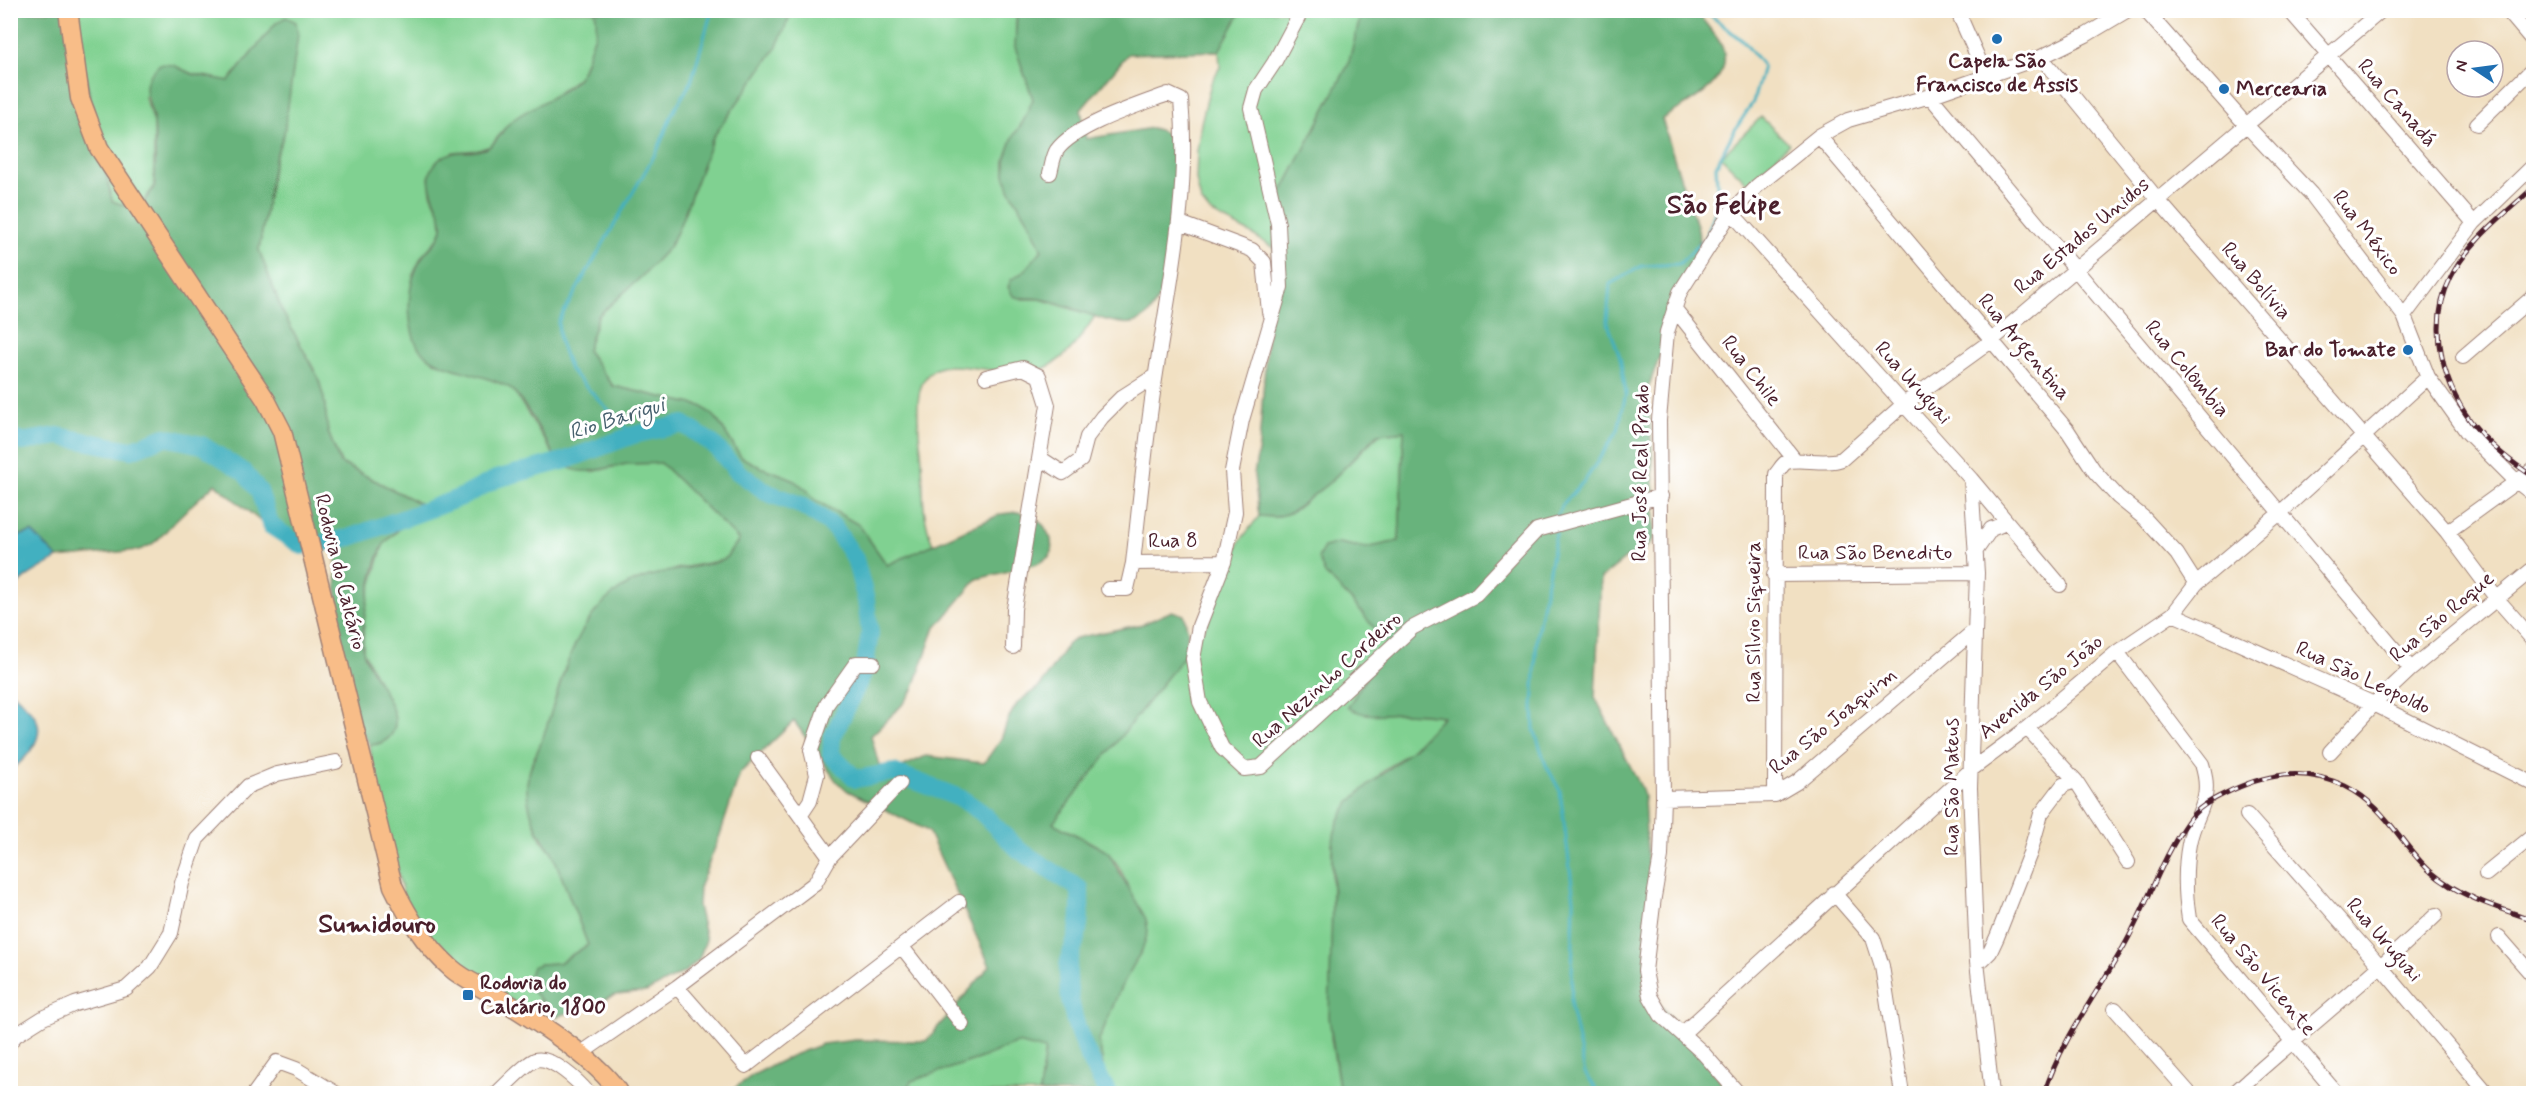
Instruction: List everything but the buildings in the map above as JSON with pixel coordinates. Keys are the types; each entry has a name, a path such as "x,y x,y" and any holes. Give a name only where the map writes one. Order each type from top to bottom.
{"main road":[{"name":"Rodovia do Calcário","path":"68,10 80,98 99,148 266,400 282,431 393,886 398,896 428,945 453,970 516,1008 597,1066 619,1094"}],"street":[{"name":"Rua Nezinho Cordeiro","path":"1302,10 1274,63 1256,90 1251,108 1278,224 1281,286 1242,420 1232,471 1235,512 1224,562 1199,626 1193,659 1200,702 1222,748 1244,769 1261,767 1412,628 1476,595 1537,530 1661,496"},
{"path":"1957,10 1986,76"},
{"name":"Rua José Real Prado","path":"1739,1094 1683,1033 1660,1015 1650,996 1645,971 1661,856 1663,798 1659,420 1667,332 1674,308 1686,282 1731,212 1757,186 1819,136 1848,120 1930,96 2041,57 2086,35 2128,10"},
{"name":"Rua México","path":"2145,10 2247,126 2312,195 2404,316 2428,377 2467,432 2516,481 2534,495"},
{"name":"Rua Canadá","path":"2289,10 2474,223"},
{"name":"Rua Estados Unidos","path":"1795,460 1830,463 1842,459 1904,404 1991,340 2382,10"},
{"path":"2507,10 2534,42"},
{"name":"Rua Bolívia","path":"2041,57 2158,200 2447,532 2497,598 2534,641"},
{"path":"2476,124 2534,68"},
{"path":"1050,172 1056,151 1107,116 1168,94 1181,100 1185,138 1180,223 1155,376 1132,563"},
{"name":"Rua Colômbia","path":"1930,96 2411,669"},
{"name":"Rua Argentina","path":"1819,136 2068,431 2095,472 2170,547 2196,584"},
{"path":"2404,316 2474,223 2534,165"},
{"name":"Rua Uruguai","path":"1731,212 1971,479 2060,585"},
{"path":"1180,223 1252,250 1264,262 1270,324"},
{"path":"2463,357 2534,296"},
{"name":"Rua Chile","path":"1674,308 1795,460"},
{"path":"986,377 1023,368 1039,376 1048,405 1014,609 1013,647"},
{"path":"1040,458 1063,473 1081,460 1088,437 1102,417 1122,397 1155,376"},
{"name":"Avenida São João","path":"1683,1033 1972,769 2027,728 2117,652 2173,614 2196,584 2280,513 2428,377"},
{"name":"Rua Sílvio Siqueira","path":"1775,795 1776,474 1785,463 1795,460"},
{"path":"2447,532 2534,469"},
{"name":"Rua São Mateus","path":"1971,479 1977,573 1970,788 1977,962 1992,1094"},
{"path":"1975,552 1991,529 2006,523"},
{"name":"Rua 8","path":"1108,589 1127,589 1132,563 1224,562"},
{"name":"Rua São Roque","path":"2330,752 2374,704 2411,669 2534,568"},
{"name":"Rua São Benedito","path":"1774,575 1977,573"},
{"name":"Rua São Leopoldo","path":"2173,614 2374,704 2534,784"},
{"name":"Rua São Joaquim","path":"1663,798 1775,795 1797,782 1975,630"},
{"name":"Rua São Vicente","path":"2117,652 2202,764 2206,775 2205,803 2193,827 2188,844 2184,884 2189,919 2337,1094"},
{"path":"800,816 810,801 817,775 811,750 826,704 856,663 873,663"},
{"path":"2027,728 2076,781 2128,861"},
{"path":"758,758 830,857"},
{"path":"10,1042 16,1035 43,1018 75,1004 126,989 150,967 171,933 182,883 197,839 248,786 277,774 336,762"},
{"path":"1977,962 1983,960 1990,952 1997,938 2030,853 2041,814 2063,785 2076,781"},
{"path":"580,1054 677,987 816,883 830,857 900,783"},
{"name":"Rua Uruguai","path":"2247,815 2381,967 2488,1094"},
{"path":"2486,874 2534,835"},
{"path":"1834,893 1873,938 1879,957 1902,1094"},
{"path":"677,987 746,1066 958,902"},
{"path":"2232,1094 2291,1041 2381,967 2436,915"},
{"path":"2499,937 2534,977"},
{"path":"902,947 962,1024"},
{"path":"2115,1009 2190,1094"},
{"path":"496,1094 535,1060 549,1060 581,1084 589,1094"},
{"path":"254,1094 276,1062 296,1069 337,1094"}],"green space":[{"path":"11,11 71,11 112,201 137,210 155,183 154,122 146,91 148,78 153,71 160,64 173,65 192,74 229,81 276,23 286,17 296,22 298,35 284,134 274,161 259,250 282,311 318,377 324,399 328,432 340,463 419,503 422,508 385,543 376,563 365,615 364,654 390,704 395,720 394,731 385,741 370,745 358,726 337,626 336,542 270,529 215,484 156,541 139,550 58,558 32,532 11,538"},
{"path":"72,11 595,11 598,26 581,75 549,100 507,125 491,146 478,150 453,152 429,177 431,193 441,215 442,228 439,237 422,256 413,275 410,306 416,342 434,362 468,371 512,388 557,460 592,472 626,464 661,463 739,540 724,560 676,569 596,611 587,623 565,668 543,740 532,762 527,784 534,822 542,841 552,851 588,945 559,963 540,964 532,968 528,978 540,1001 557,1017 526,1010 448,961 404,898 373,775 370,745 378,744 389,703 363,651 364,611 383,545 421,508 419,503 341,463 328,432 324,399 318,377 282,311 259,250 274,161 284,134 289,94 276,23 229,81 192,74 173,65 145,97 154,123 154,187 137,210 112,201"},
{"path":"595,11 792,11 776,48 713,137 678,230 669,247 642,276 598,316 587,350 613,386 701,406 716,418 741,457 788,477 806,489 815,500 859,525 887,565 1001,514 1018,512 1036,519 1044,526 1051,539 1052,552 1049,557 1037,564 977,579 934,630 913,690 905,702 871,736 882,776 926,756 984,763 1001,739 1009,717 1018,702 1040,686 1068,644 1076,638 1143,624 1172,611 1184,615 1188,632 1184,656 1053,823 1108,852 1146,919 1148,932 1142,950 1120,989 1099,1040 1107,1093 1039,1093 1045,1050 1017,1043 981,1058 911,1081 905,1093 728,1093 753,1075 822,1044 856,1040 926,1041 990,966 928,831 848,791 837,782 794,721 740,773 720,835 699,888 698,906 706,940 699,959 685,972 646,992 616,995 557,1017 533,992 528,978 532,967 559,963 588,945 552,852 534,820 527,793 529,772 576,642 598,609 624,586 652,575 724,560 739,540 661,463 628,464 591,471 575,470 566,466 557,460 515,392 499,382 443,365 431,359 421,351 412,331 409,309 413,277 422,258 439,237 442,228 442,219 430,182 430,173 435,164 441,158 453,153 482,150 489,147 513,120 574,82 583,70 594,39"},
{"path":"792,11 1017,11 1017,46 1021,66 1033,99 1023,122 1013,137 1005,160 1005,174 1009,189 1029,221 1042,250 1023,272 1011,280 1022,299 1040,299 1095,316 1063,357 1046,368 1013,372 948,366 935,369 926,376 918,399 918,425 924,508 933,545 887,565 859,525 815,500 806,489 788,477 741,457 716,418 701,406 613,386 587,350 598,316 642,276 669,247 678,230 713,137 776,48"},
{"path":"1017,11 1241,11 1219,51 1128,54 1081,110 1086,139 1152,128 1167,135 1175,150 1174,218 1169,263 1156,303 1146,316 1133,323 1099,318 1051,301 1013,296 1008,287 1011,280 1023,272 1042,250 1029,221 1009,189 1005,174 1005,160 1013,137 1023,122 1033,99 1015,47"},
{"path":"1241,11 1362,11 1348,65 1282,192 1275,249 1210,212 1201,201 1196,180 1201,123 1211,83 1220,67 1219,51"},
{"path":"1362,11 1696,11 1719,41 1724,55 1723,67 1718,78 1697,97 1662,119 1697,227 1698,250 1648,388 1655,504 1654,539 1643,551 1626,558 1601,578 1595,697 1644,797 1655,998 1730,1093 1340,1093 1329,1017 1332,849 1335,829 1352,800 1410,751 1443,716 1409,713 1368,714 1348,707 1387,644 1354,603 1325,574 1318,558 1324,547 1338,543 1366,548 1399,541 1404,431 1378,434 1330,482 1292,512 1276,517 1259,516 1254,475 1259,445 1277,208 1282,192 1348,65"},
{"path":"1761,117 1789,144 1748,184 1721,157"},
{"path":"1404,431 1399,541 1366,548 1338,543 1326,574 1354,603 1387,644 1348,707 1368,714 1409,713 1443,716 1410,751 1381,773 1332,843 1331,1038 1340,1093 1107,1093 1099,1040 1120,989 1142,950 1135,913 1123,874 1109,854 1091,842 1052,823 1184,656 1187,648 1205,628 1240,541 1259,516 1276,517 1292,512 1330,482 1379,434"},
{"path":"1017,1043 1045,1049 1039,1093 905,1094 911,1081 981,1058"}],"water":[{"path":"32,532 58,558 25,578 11,595 11,538"},
{"path":"11,691 34,715 39,731 29,753 11,770"}],"waterway":[{"path":"633,435 570,370 560,342 558,322 658,149 672,114 691,82 712,10"},
{"path":"1556,519 1561,506 1586,479 1618,430 1626,393 1620,357 1607,321 1610,284 1642,266 1679,264 1706,238 1718,203 1716,166 1753,102 1763,66 1744,42 1704,10"},
{"name":"Rio Barigui","path":"323,543 351,537 427,510 464,496 496,479 566,460 633,435 683,424 713,444 738,472 768,493 803,506 834,527 855,559 866,600 870,633 864,671 832,738 831,755 856,779 893,772 962,799 981,812 1019,850 1080,889 1079,926 1068,967 1070,1001 1085,1049 1109,1094"},
{"name":"Rio Barigui","path":"10,438 22,442 58,436 131,450 165,437 202,445 244,472 259,491 271,526 302,546"},
{"path":"1556,533 1537,634 1534,729 1546,765 1560,791 1574,900 1571,1008 1585,1073 1600,1094"}],"railway":[{"path":"2534,187 2488,229 2459,264 2444,296 2439,336 2447,377 2466,414 2490,443 2534,477"},
{"path":"2044,1094 2069,1036 2124,946 2178,836 2195,812 2239,787 2269,777 2299,774 2314,776 2345,786 2371,804 2420,861 2442,881 2480,901 2534,920"}],"place":[{"name":"Capela São Francisco de Assis","path":"1997,39"},
{"name":"Mercearia","path":"2224,89"},
{"name":"Bar do Tomate","path":"2408,350"},
{"name":"Rodovia do Calcário, 1800","path":"468,995"}],"district":[{"name":"São Felipe","path":"1724,205"},
{"name":"Sumidouro","path":"377,924"}]}
